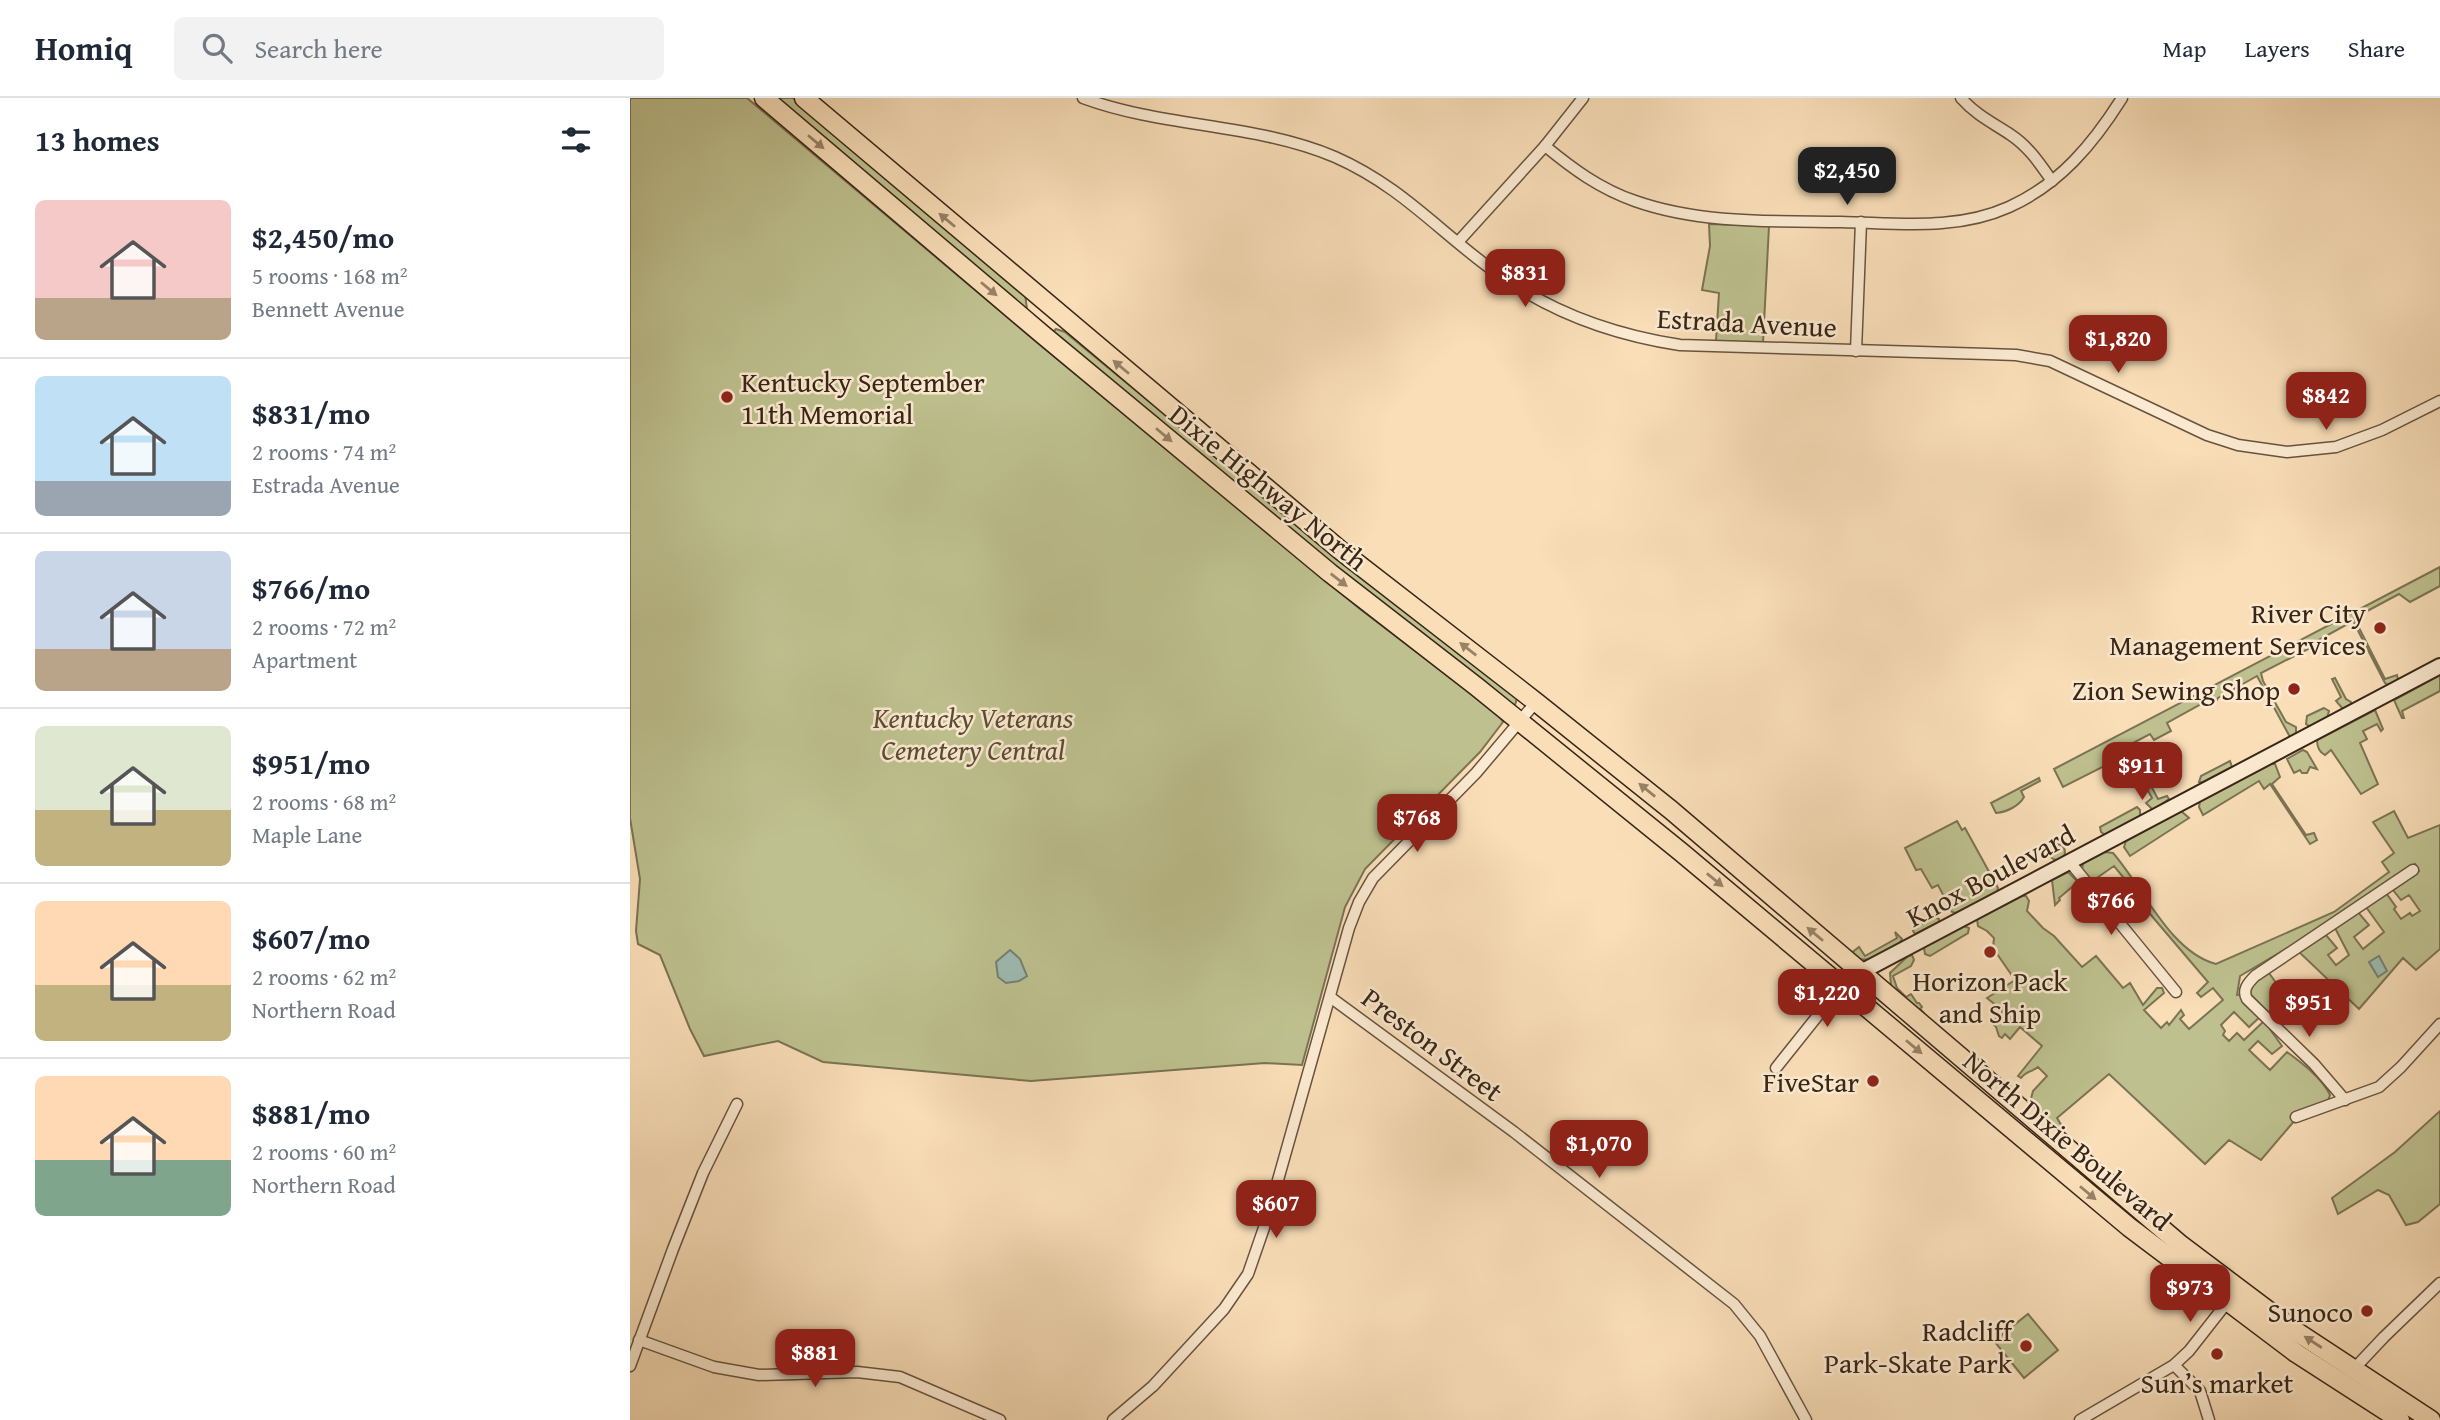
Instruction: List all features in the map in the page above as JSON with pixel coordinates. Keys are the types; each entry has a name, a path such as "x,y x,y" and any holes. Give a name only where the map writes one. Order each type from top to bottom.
{"highway":[{"name":"Dixie Highway North","path":"764,98 1245,502 1749,908"},
{"name":"Dixie Highway North","path":"804,98 1340,550 1649,792 1765,891"},
{"name":"North Dixie Boulevard","path":"1765,891 2120,1194 2232,1295"},
{"name":"North Dixie Boulevard","path":"1749,908 2118,1218 2232,1295 2294,1330 2400,1420"},
{"name":"North Dixie Boulevard","path":"2348,1377 2431,1420"}],"main road":[{"name":"Knox Boulevard","path":"1861,972 2440,666"}],"street":[{"name":"Estrada Avenue","path":"1083,98 1137,114 1278,139 1334,156 1399,192 1498,274 1535,297 1574,316 1632,336 1679,345 2016,355 2050,361 2207,435 2238,445 2287,452 2336,447 2382,430 2440,401"},
{"path":"1458,242 1545,146 1583,98"},
{"path":"1961,98 1975,113 2024,145 2052,181"},
{"path":"1545,146 1583,176 1609,191 1668,211 1758,220 1941,224 1975,219 2017,203 2052,181 2090,145 2122,98"},
{"path":"1856,351 1861,222"},
{"name":"Preston Street","path":"1536,702 1476,773 1373,878 1349,928 1330,997 1514,1132 1734,1304 1760,1336 1806,1420"},
{"path":"2069,861 2176,992"},
{"path":"2345,1100 2314,1064 2247,999 2246,987 2255,976 2413,870"},
{"path":"1776,1068 1843,986 1861,972"},
{"path":"1113,1420 1153,1385 1224,1309 1245,1280 1267,1219 1330,997"},
{"path":"2296,1117 2370,1091 2387,1081 2440,1024"},
{"path":"630,1366 704,1173 737,1104"},
{"path":"2348,1377 2440,1283"},
{"path":"2080,1420 2174,1365 2189,1351 2232,1295"},
{"path":"639,1340 714,1367 759,1375 857,1372 893,1376 1000,1420"},
{"path":"2174,1365 2200,1391 2209,1420"}],"green space":[{"name":"Kentucky Veterans Cemetery Central","path":"630,98 747,98 1360,609 1499,715 1503,722 1480,752 1365,869 1345,907 1302,1065 1265,1063 1031,1081 823,1062 778,1041 704,1056 660,955 638,944 636,931 640,879 630,818"},
{"path":"772,98 793,98 1025,294 1027,309"},
{"path":"1709,224 1769,226 1763,343 1716,341 1719,293 1702,290 1710,246"},
{"path":"1056,329 1065,332 1517,698 1515,705 1379,604 1052,333"},
{"path":"2440,567 2440,586 2410,602 2399,594 2354,618 2385,679 2397,675 2398,680 2388,685 2385,683 2353,621 2315,642 2314,646 2261,673 2286,722 2296,727 2296,734 2290,737 2257,676 2216,701 2208,695 2199,699 2201,704 2167,723 2171,731 2154,740 2150,734 2131,744 2158,799 2167,796 2169,799 2153,810 2146,803 2152,798 2128,754 2063,787 2054,769"},
{"path":"2440,675 2440,691 2402,711 2402,718 2394,700"},
{"path":"2335,678 2346,699 2351,702 2343,709 2336,701 2341,697 2332,679"},
{"path":"2324,708 2329,711 2327,718 2311,727 2306,724 2307,716"},
{"path":"2375,710 2383,729 2381,731 2377,724 2363,731 2367,739 2360,743 2378,784 2361,794 2331,750 2323,754 2317,740"},
{"path":"2303,750 2317,769 2310,767 2307,773 2300,770 2294,773 2287,759"},
{"path":"2230,761 2232,767 2199,782 2201,776"},
{"path":"2269,764 2275,764 2280,777 2272,784 2306,835 2314,833 2317,840 2310,844 2270,784 2264,789 2259,781 2203,815 2199,807 2200,801"},
{"path":"2039,778 2040,781 2021,791 2024,797 2019,803 1996,813 1991,803"},
{"path":"2137,807 2140,817 2105,835 2101,832 2100,827"},
{"path":"2181,811 2189,818 2130,856 2124,847 2126,841"},
{"path":"2394,811 2408,838 2440,825 2440,949 2416,970 2403,958 2359,1009 2299,952 2326,935 2337,948 2328,955 2336,965 2349,955 2335,928 2358,912 2369,925 2354,937 2363,949 2384,932 2366,907 2386,893 2401,919 2420,911 2409,895 2401,900 2393,890 2419,871 2415,864 2318,930 2240,976 2237,995 2241,994 2261,1016 2249,1027 2234,1012 2221,1025 2225,1031 2223,1035 2229,1041 2237,1033 2244,1040 2264,1021 2282,1046 2272,1054 2258,1041 2249,1050 2270,1070 2287,1052 2317,1077 2330,1095 2327,1103 2295,1120 2261,1160 2229,1140 2205,1164 2109,1074 2057,1118 2063,1128 2059,1133 2029,1106 2033,1091 2047,1076 2038,1067 2021,1078 2018,1076 2042,1046 2020,1027 2010,1039 2005,1034 2002,1038 1992,1023 2003,1011 1987,998 2015,980 1993,948 1994,938 1978,926 1977,919 2026,896 2029,901 2027,911 2082,967 2096,956 2123,988 2130,983 2143,1005 2157,988 2162,988 2164,993 2144,1010 2161,1028 2167,1022 2169,1025 2181,1010 2184,1015 2180,1019 2189,1029 2223,1000 2213,988 2201,997 2197,993 2208,982 2139,901 2129,909 2125,905 2137,894 2114,866 2091,882 2082,870 2083,863 2105,852 2113,853 2171,933 2200,957 2216,964 2334,912 2389,872 2382,862 2394,853 2373,822"},
{"path":"1957,821 1962,830 1965,828 1998,888 1997,892 1956,913 1952,912 1938,885 1932,888 1921,869 1916,870 1905,848"},
{"path":"2054,844 2060,844 2065,852 2063,858 2054,860 2049,855 2049,849"},
{"path":"2068,872 2078,882 2059,898 2055,905 2052,880"},
{"path":"1935,917 1939,922 1915,934 1913,931 1916,927"},
{"path":"1964,926 1969,928 1968,933 1930,956 1925,954 1926,946"},
{"path":"1895,932 1902,939 1900,943 1881,954 1863,959 1850,954 1859,947 1865,956 1897,938"},
{"path":"1912,955 1914,960 1911,966 1893,976 1897,988 1906,997 1911,994 1922,1007 1920,1009 1924,1013 1923,1016 1891,986 1890,973"},
{"path":"2269,973 2282,991 2274,997 2282,1008 2272,1016 2249,993 2253,984"},
{"path":"2440,1111 2440,1204 2418,1222 2406,1225 2389,1195 2378,1190 2338,1214 2332,1198 2395,1152"},
{"name":"Radcliff Park-Skate Park","path":"2028,1314 2058,1350 2024,1378 1994,1341"}],"water":[{"path":"1010,950 1020,959 1027,976 1019,981 1006,983 998,977 996,962"},
{"path":"2379,956 2387,971 2378,977 2369,962"}],"place":[{"name":"Kentucky September 11th Memorial","path":"727,397"},
{"name":"River City Management Services","path":"2380,628"},
{"name":"Zion Sewing Shop","path":"2294,689"},
{"name":"Horizon Pack and Ship","path":"1990,952"},
{"name":"FiveStar","path":"1873,1081"},
{"name":"Sunoco","path":"2367,1311"},
{"name":"Radcliff Park-Skate Park","path":"2026,1346"},
{"name":"Sun’s market","path":"2217,1354"}]}
